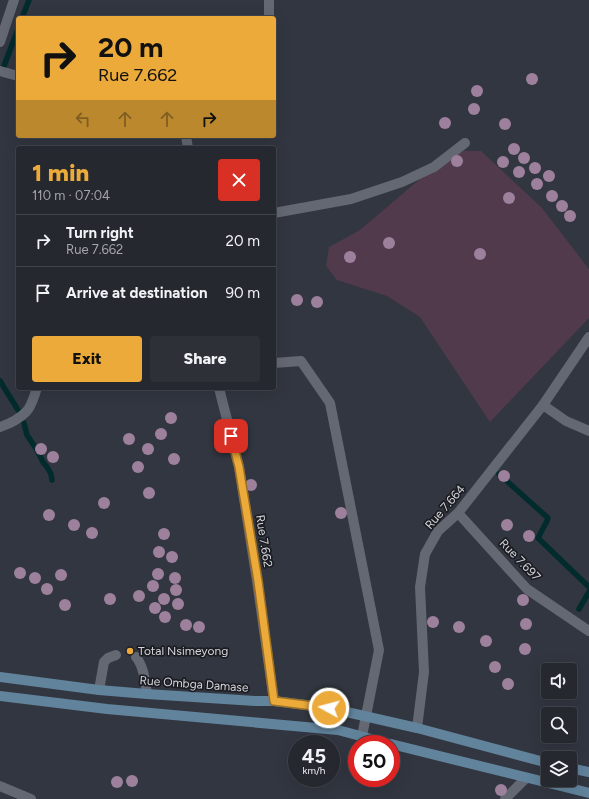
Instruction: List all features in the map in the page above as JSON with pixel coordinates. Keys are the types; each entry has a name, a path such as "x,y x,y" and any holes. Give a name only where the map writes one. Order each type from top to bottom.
{"main road":[{"name":"Rue Ombga Damase","path":"0,676 99,690 274,701 329,708 417,728 541,761"},
{"path":"0,696 106,709 338,730 358,735"},
{"path":"400,746 589,793"},
{"path":"577,769 589,772"}],"street":[{"path":"0,42 14,0"},
{"path":"269,0 269,16"},
{"path":"0,72 16,76"},
{"path":"276,213 351,199 402,182 434,167 465,143"},
{"name":"Rue 7.664","path":"417,728 424,672 420,587 425,554 438,531 458,513 543,405 589,337"},
{"path":"276,363 301,361 330,403 379,650 362,735"},
{"path":"0,428 26,412 34,398 36,390"},
{"name":"Rue 7.662","path":"220,390 239,467 258,581 274,701"},
{"path":"543,405 566,421 589,431"},
{"name":"Rue 7.697","path":"458,513 527,589 589,631"},
{"path":"99,690 104,662 108,658 116,655"},
{"path":"136,656 140,661 147,694"},
{"path":"506,799 526,778"},
{"path":"0,786 31,799"}],"shaded area":[{"path":"464,151 481,151 542,208 589,269 589,318 490,422 420,317 387,296 337,280 326,266 329,247 360,230 434,167"}],"waterway":[{"path":"23,16 29,0"},
{"path":"1,74 16,34"},
{"path":"0,381 18,410"},
{"path":"24,423 27,435 51,474 52,480"},
{"path":"499,474 548,518 538,538 589,587"},
{"path":"579,609 589,592"}],"place":[{"name":"Total Nsimeyong","path":"130,651"}],"route":[{"path":"231,436 239,467 258,581 274,701 329,708"}]}
